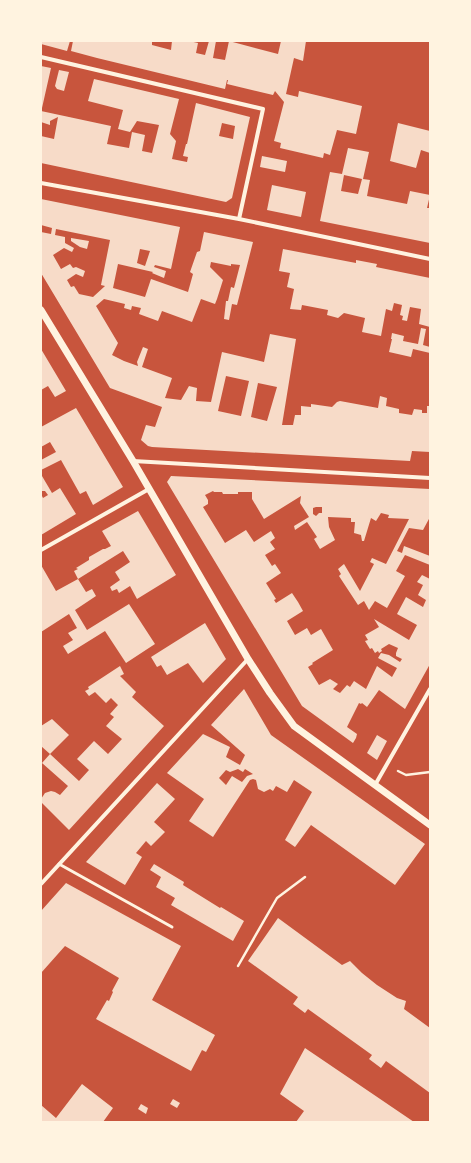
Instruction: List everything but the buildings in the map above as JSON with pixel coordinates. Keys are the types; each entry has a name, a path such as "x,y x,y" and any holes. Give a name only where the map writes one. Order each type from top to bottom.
{"street":[{"path":"41,57 263,109 238,219"},
{"path":"41,183 238,219 430,259"},
{"path":"41,310 133,461 248,659 294,726 430,825"},
{"path":"133,461 430,478"},
{"path":"41,550 149,489"},
{"path":"41,884 248,659"},
{"path":"375,786 430,689"}],"lane":[{"path":"59,864 172,927"}],"path":[{"path":"388,764 406,775 430,772"},
{"path":"238,966 277,898 305,877"}]}
